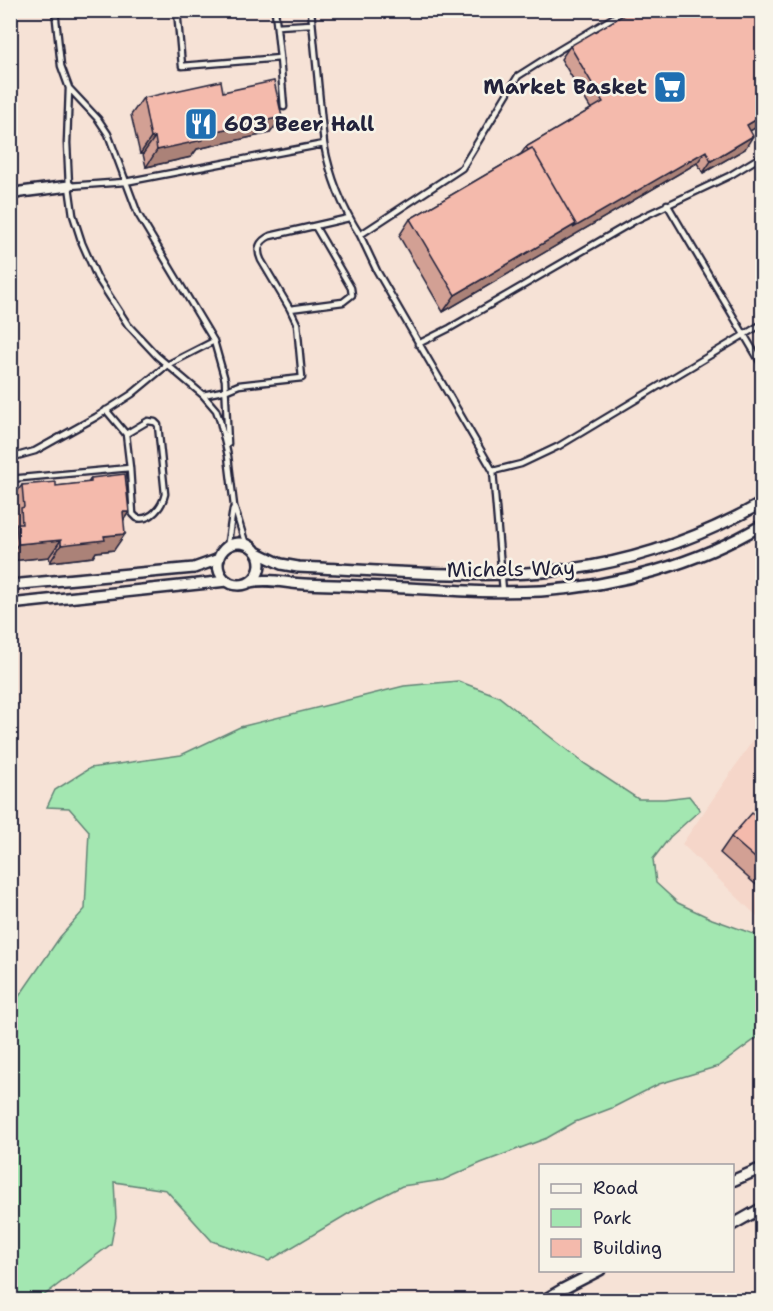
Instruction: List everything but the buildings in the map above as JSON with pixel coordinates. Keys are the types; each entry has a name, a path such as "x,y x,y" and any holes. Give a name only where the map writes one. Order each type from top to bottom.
{"street":[{"path":"10,195 69,186"},
{"name":"Michels Way","path":"256,552 281,564 298,567 503,573 563,570 591,566 668,547 714,528 762,503"},
{"name":"Michels Way","path":"250,582 267,580 306,584 503,591 559,589 640,574 718,548 762,525"},
{"path":"10,604 227,581 238,585 250,582 259,572 259,558 256,552 246,544 232,545 227,548 219,560 220,572 227,581"},
{"path":"10,585 194,568 219,560"},
{"path":"734,1180 762,1168"},
{"path":"734,1224 762,1208"},
{"path":"544,1300 596,1272"}],"lane":[{"path":"55,10 61,66 69,88 67,142 69,186 73,215 79,233 97,277 128,325 216,410 228,456"},
{"path":"177,10 182,66 280,58"},
{"path":"275,10 284,107"},
{"path":"311,10 324,144 331,173 349,218 377,271 493,471 503,591"},
{"path":"360,235 462,168 518,76 626,10"},
{"path":"277,26 312,24"},
{"path":"69,88 98,119 108,134 138,214 214,340 226,390 228,456 234,506 246,544"},
{"path":"69,186 125,182 324,144"},
{"path":"418,344 450,328 636,220 729,176 762,156"},
{"path":"667,204 762,365"},
{"path":"203,395 239,385 302,378 297,324 258,254 259,245 263,239 270,236 349,218"},
{"path":"290,309 343,302 352,295 351,288 315,226"},
{"path":"493,471 521,464 559,446 762,324"},
{"path":"10,458 35,451 106,410 132,394 167,365 214,340"},
{"path":"106,410 126,434 133,514 143,519 151,516 164,500 165,494 158,425 148,421 126,434"},
{"path":"10,479 130,468"},
{"path":"227,548 234,506"}],"shaded area":[{"path":"762,727 762,921 682,844"}],"green space":[{"path":"458,681 498,696 585,764 638,799 689,796 700,810 670,837 653,859 656,883 678,903 712,919 762,937 762,1034 719,1066 659,1084 612,1108 575,1122 547,1138 443,1180 402,1186 351,1212 269,1261 212,1241 166,1190 114,1182 116,1218 111,1244 38,1300 11,1300 11,1008 60,937 85,909 89,831 69,808 47,807 55,790 90,768 181,755 240,727 404,686"}],"place":[{"name":"Market Basket","path":"670,87"},
{"name":"603 Beer Hall","path":"201,124"}]}
